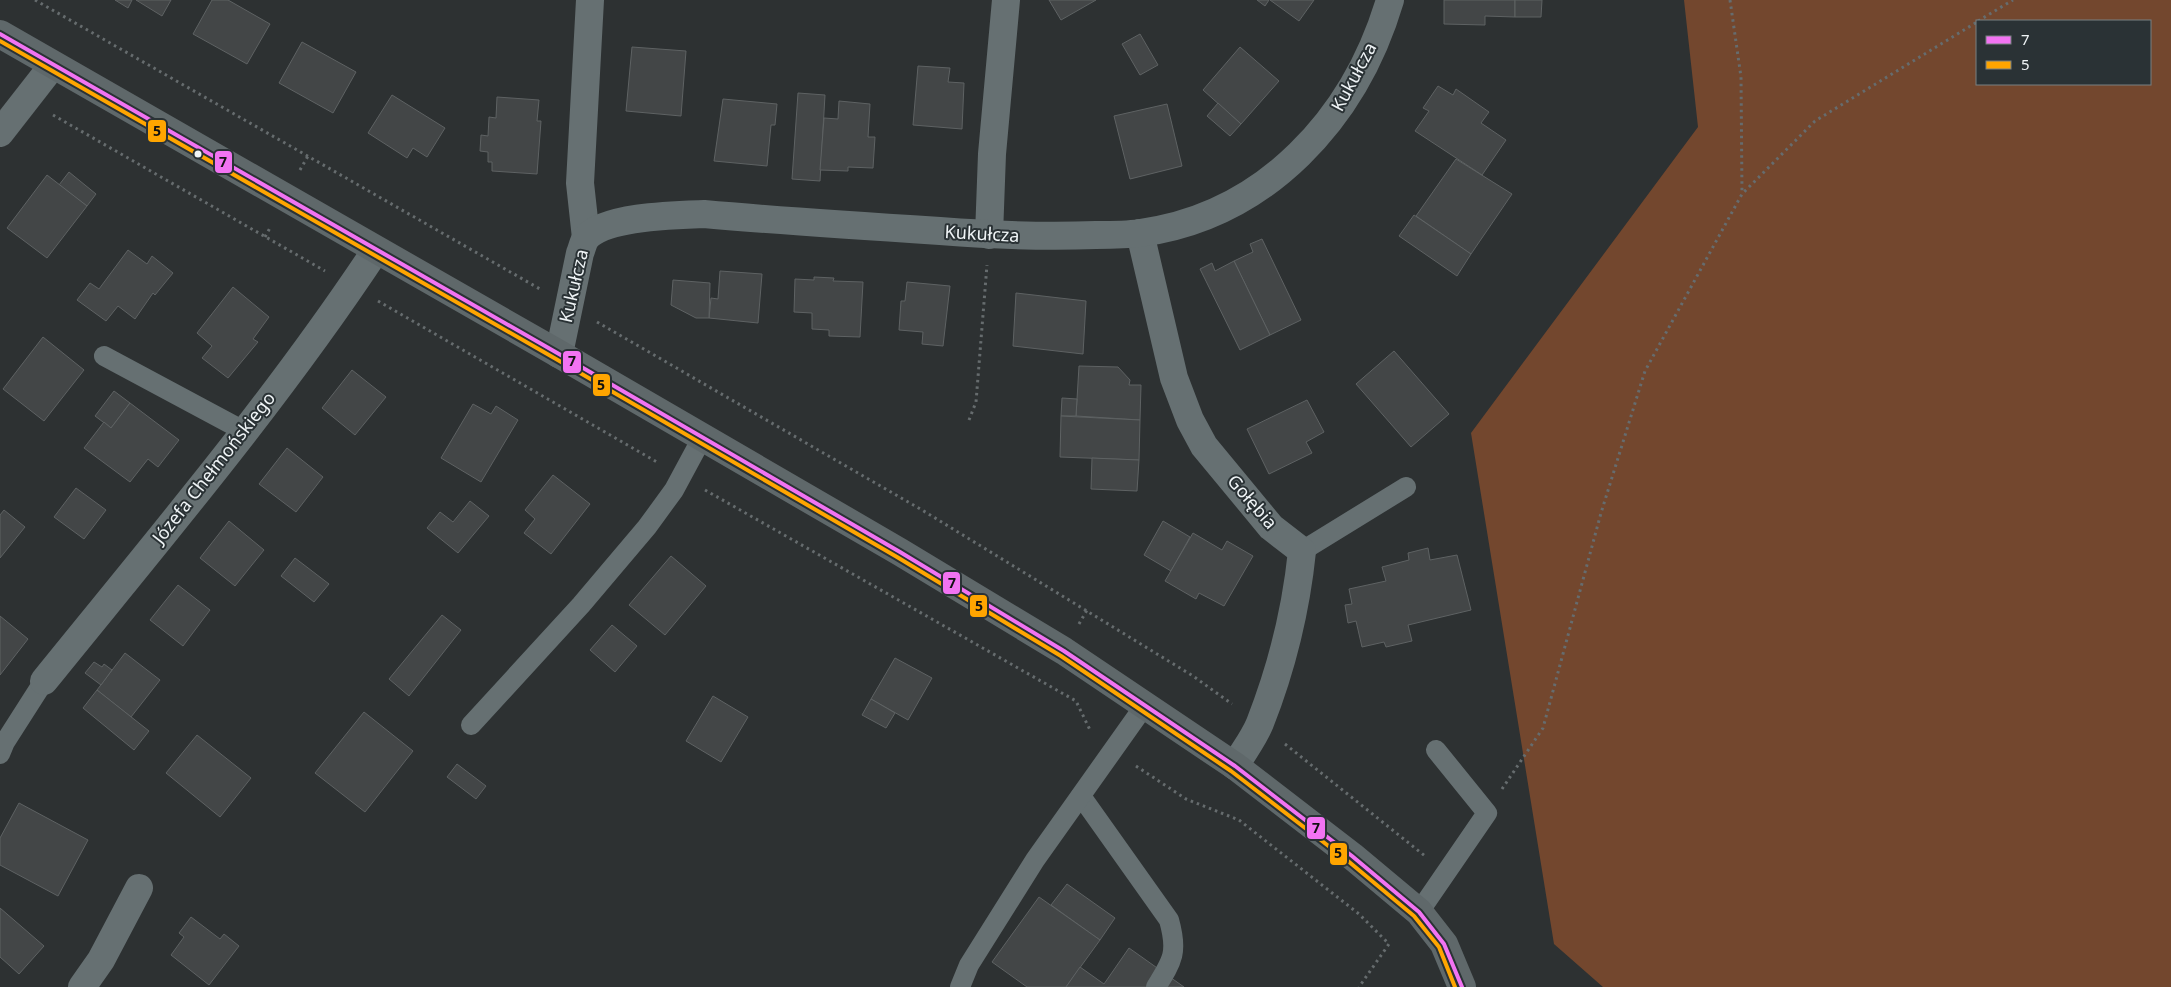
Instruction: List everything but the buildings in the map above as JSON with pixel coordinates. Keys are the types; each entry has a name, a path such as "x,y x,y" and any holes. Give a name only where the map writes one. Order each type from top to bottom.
{"street":[{"path":"586,238 580,183 590,0"},
{"path":"989,235 992,154 1006,0"},
{"name":"Kukułcza","path":"559,354 580,253 586,238 607,226 651,216 704,214 989,235 1048,237 1140,233 1170,227 1218,210 1251,194 1300,155 1329,122 1347,95 1370,50 1390,0"},
{"path":"0,34 559,354 934,572 1064,651 1235,766 1352,856 1419,912 1444,944 1459,984"},
{"path":"0,133 53,65"},
{"name":"Gołębia","path":"1140,233 1174,378 1190,420 1204,446 1271,527 1302,551"},
{"name":"Józefa Chełmońskiego","path":"44,681 244,431 341,303 376,250"},
{"path":"1235,766 1259,724 1287,641 1298,591 1302,551"},
{"path":"82,987 101,960 139,888"}],"lane":[{"path":"104,356 244,431"},
{"path":"471,725 581,605 647,527 674,490 702,438"},
{"path":"1302,551 1406,488"},
{"path":"0,754 5,742 44,681"},
{"path":"960,987 969,965 1035,860 1145,705"},
{"path":"1419,912 1447,874 1487,813 1436,750"},
{"path":"1081,796 1169,920 1175,942 1172,962 1156,987"}],"path":[{"path":"35,0 922,510 1193,676 1259,724 1447,874"},
{"path":"1730,0 1741,76 1742,194"},
{"path":"1980,20 2013,0"},
{"path":"1487,813 1543,728 1601,513 1645,371 1742,194 1815,121 1976,22"},
{"path":"969,420 976,402 989,235"},
{"path":"1326,888 1359,914 1389,944 1359,987"}],"shaded area":[{"path":"1684,0 2171,0 2171,987 1603,987 1554,944 1471,433 1698,127"}],"transit line":[{"name":"7","path":"0,34 559,354 900,552 1064,651 1235,766 1352,856 1419,912 1444,944 1462,987"},
{"name":"5","path":"0,41 556,359 897,557 1061,656 1231,771 1348,861 1414,916 1439,947 1455,987"}]}
